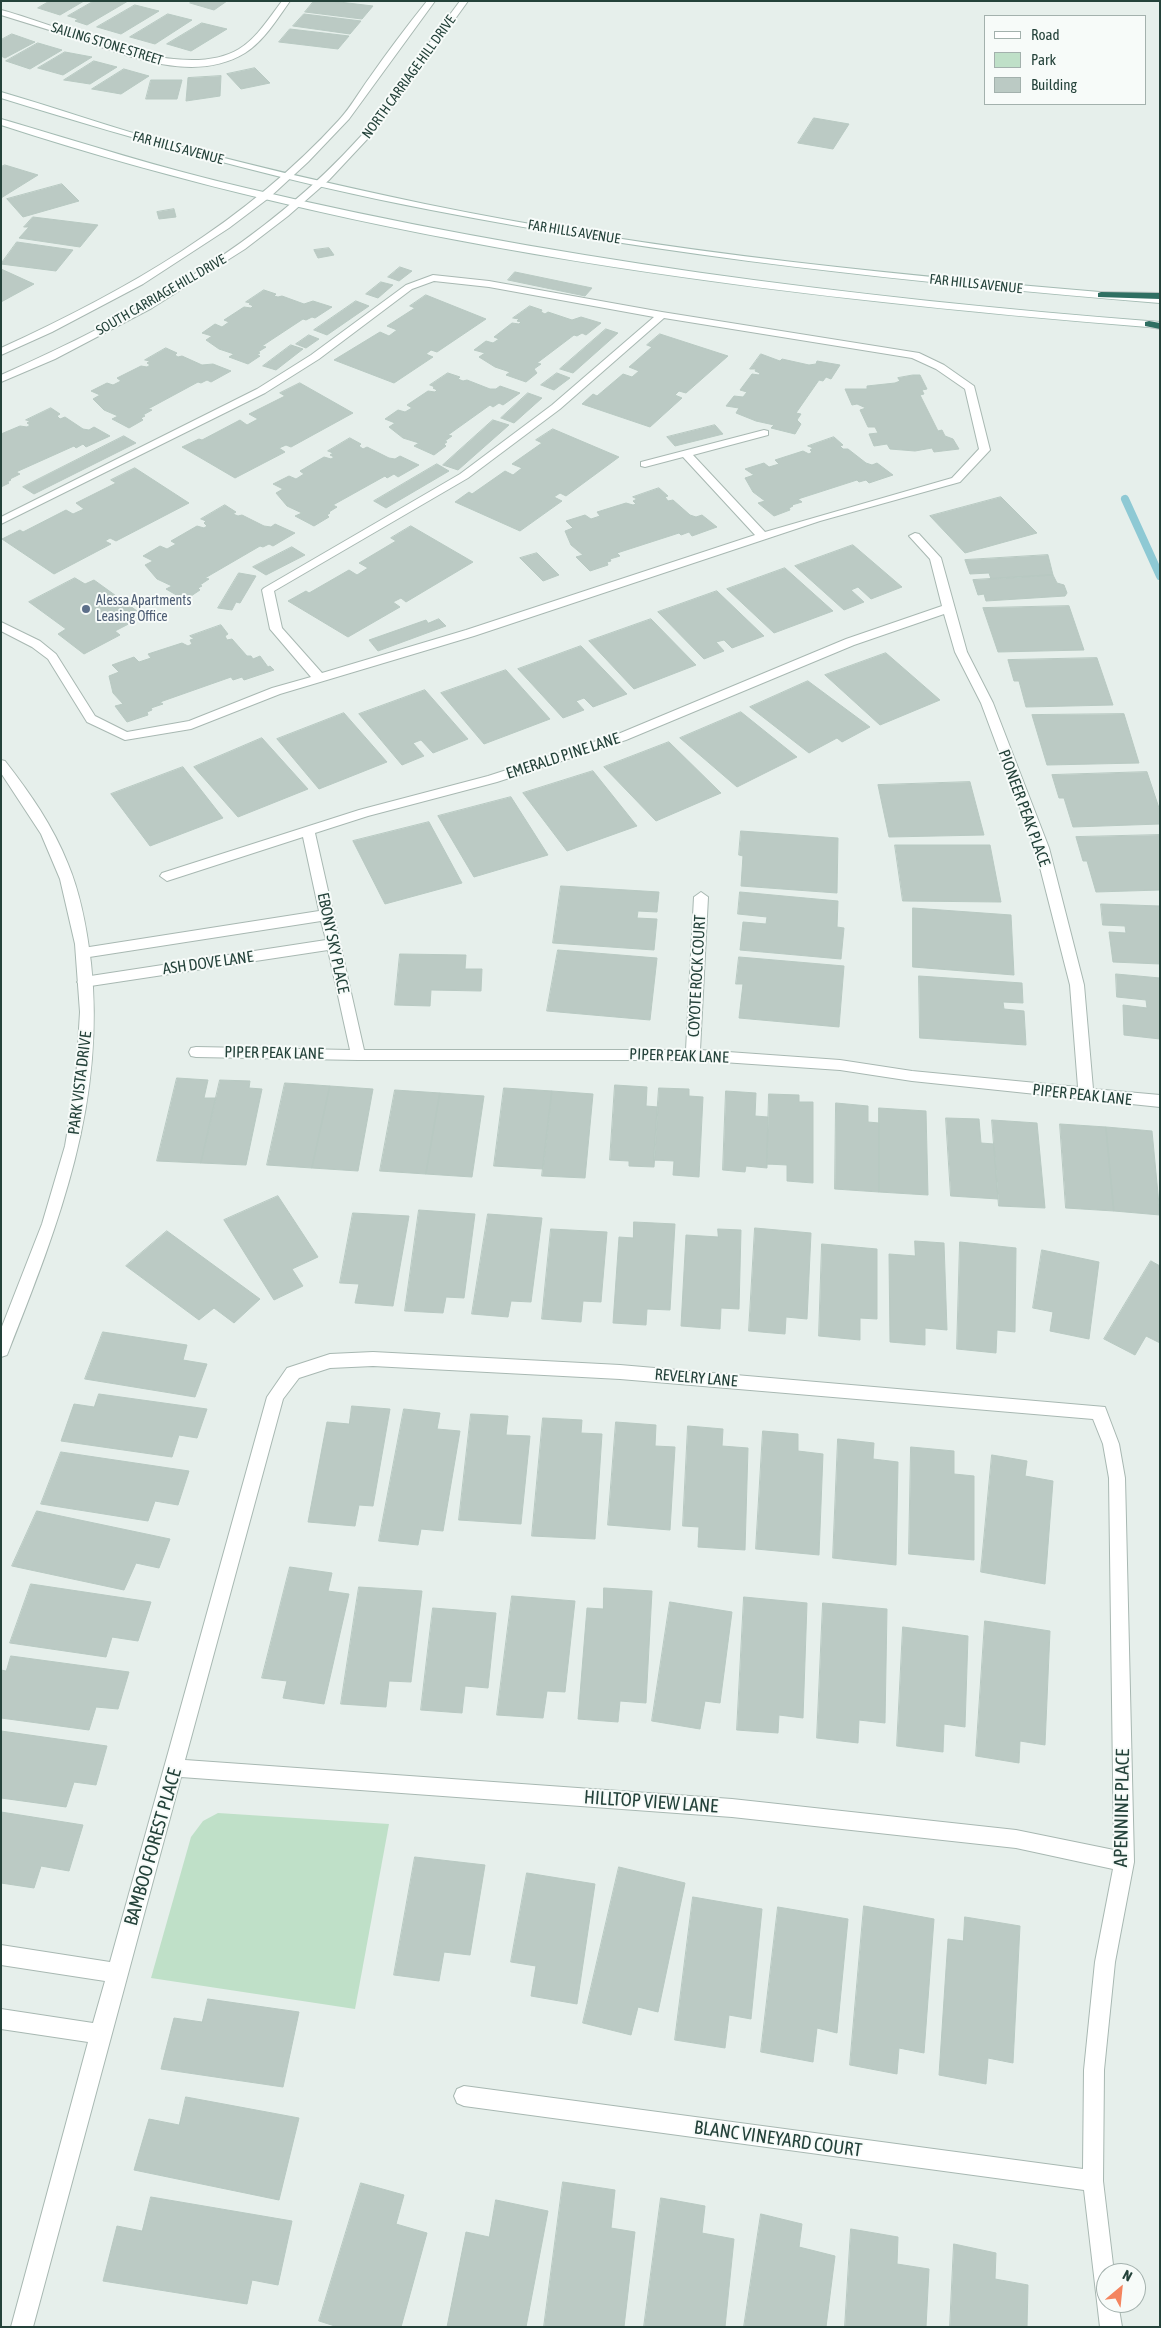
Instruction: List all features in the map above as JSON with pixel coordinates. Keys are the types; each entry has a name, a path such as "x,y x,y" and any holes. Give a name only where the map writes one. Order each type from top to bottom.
{"highway":[{"path":"1101,296 1160,296"}],"street":[{"name":"SAILING STONE STREET","path":"1,12 156,60 190,64 214,62 234,55 247,47 286,1"},
{"name":"NORTH CARRIAGE HILL DRIVE","path":"276,186 312,154 349,114 431,1"},
{"name":"NORTH CARRIAGE HILL DRIVE","path":"310,193 376,124 464,1"},
{"name":"FAR HILLS AVENUE","path":"1,96 130,135 288,176 467,214 686,250 852,272 1160,300"},
{"name":"FAR HILLS AVENUE","path":"1,122 148,166 264,196 498,244 686,275 889,300 1156,325"},
{"name":"SOUTH CARRIAGE HILL DRIVE","path":"1,352 92,309 151,277 224,228 276,186"},
{"name":"SOUTH CARRIAGE HILL DRIVE","path":"1,379 89,338 162,298 231,254 299,204 310,193"},
{"path":"1,521 262,391 315,357 409,286 433,278 489,284 662,315 915,355 940,367 970,388 985,450 956,480 762,536 480,630 276,691 191,725 125,736 91,719 52,657 36,644 4,631"},
{"path":"319,678 276,629 268,590 464,476 556,407 662,315"},
{"path":"645,464 764,433"},
{"path":"686,454 762,536"},
{"name":"PIONEER PEAK PLACE","path":"915,536 935,558 961,652 987,703 1042,848 1077,986 1086,1095"},
{"name":"EMERALD PINE LANE","path":"167,876 308,830 406,801 492,779 622,737 850,642 949,608"},
{"name":"PARK VISTA DRIVE","path":"1,764 36,814 67,879 83,953 87,1017 86,1059 72,1145 43,1239 1,1350"},
{"name":"EBONY SKY PLACE","path":"308,830 358,1056"},
{"name":"COYOTE ROCK COURT","path":"692,1055 701,897"},
{"name":"ASH DOVE LANE","path":"83,953 326,915"},
{"name":"ASH DOVE LANE","path":"84,982 333,944"},
{"name":"PIPER PEAK LANE","path":"196,1052 358,1056 692,1055 840,1064 912,1076 1160,1102"},
{"name":"REVELRY LANE","path":"293,1373 330,1361 373,1359 620,1372 1100,1412"},
{"name":"BAMBOO FOREST PLACE","path":"22,2327 100,2034 264,1446 275,1397 293,1373"},
{"name":"APENNINE PLACE","path":"1100,1412 1112,1444 1119,1509 1124,1862 1105,1962 1094,2070 1093,2182 1102,2263"},
{"name":"HILLTOP VIEW LANE","path":"175,1768 732,1808 1016,1839 1124,1862"},
{"path":"1,1955 117,1974"},
{"path":"1,2019 100,2034"},
{"name":"BLANC VINEYARD COURT","path":"464,2096 1093,2182"},
{"path":"1109,2313 1111,2327"}],"green space":[{"path":"218,1813 389,1824 355,2009 151,1978 191,1837 203,1821"}],"building":[{"path":"50,1 84,1 60,15 38,8"},
{"path":"94,1 128,1 87,25 75,21 78,19 68,16"},
{"path":"193,1 227,1 214,10 190,3"},
{"path":"314,1 373,6 362,19 305,12"},
{"path":"135,5 159,11 121,34 97,27"},
{"path":"168,14 192,20 155,44 130,37"},
{"path":"304,14 361,21 350,34 293,26"},
{"path":"202,23 227,29 191,51 167,44"},
{"path":"290,29 349,36 338,49 279,42"},
{"path":"12,34 35,42 5,58 1,56 1,40"},
{"path":"38,43 62,50 30,69 6,61"},
{"path":"65,52 92,57 63,75 38,68"},
{"path":"94,61 117,67 90,84 64,80"},
{"path":"255,68 270,83 241,89 227,74"},
{"path":"124,69 149,76 121,94 92,89"},
{"path":"221,76 220,96 186,101 188,78"},
{"path":"151,80 182,80 177,99 146,99"},
{"path":"814,118 849,124 833,149 798,143"},
{"path":"5,165 38,175 1,198 1,167"},
{"path":"62,184 79,201 23,217 7,199"},
{"path":"174,209 176,217 159,219 157,212"},
{"path":"33,217 98,225 80,247 19,238 29,227 24,227"},
{"path":"17,242 73,250 56,271 1,264"},
{"path":"329,248 334,255 318,258 314,250"},
{"path":"400,267 412,271 399,281 388,277"},
{"path":"1,269 34,284 1,302"},
{"path":"515,272 592,288 585,296 508,280"},
{"path":"381,282 393,285 378,298 366,294"},
{"path":"264,290 276,294 274,296 282,296 304,304 313,301 332,307 315,318 303,319 262,346 266,347 258,352 260,353 257,355 260,356 248,364 229,357 234,354 219,349 206,340 212,336 202,333 215,324 222,327 229,322 224,320 244,307 251,308 253,306 249,304 251,303 246,302"},
{"path":"426,295 486,319 437,352 431,350 426,354 433,357 394,383 334,360 380,332 389,336 397,330 387,326 415,308 410,306"},
{"path":"356,301 369,306 327,335 314,330"},
{"path":"530,306 542,310 541,312 545,314 548,312 572,320 581,317 601,323 586,335 582,333 577,336 574,335 537,363 541,364 534,369 537,373 526,382 506,375 510,372 495,367 479,357 485,353 474,350 486,341 493,343 499,339 494,337 512,323 519,324 521,322 517,321 519,319 513,318"},
{"path":"606,329 618,333 573,373 560,369"},
{"path":"660,334 728,356 686,393 679,391 675,395 682,398 650,427 582,404 593,394 597,396 623,374 632,377 639,371 629,367 652,347 647,345"},
{"path":"309,335 319,339 306,348 296,344"},
{"path":"291,345 303,349 276,370 263,366"},
{"path":"166,348 177,353 175,355 178,357 182,356 202,365 213,364 231,371 211,382 207,380 201,383 198,382 148,409 152,410 143,415 145,416 141,418 143,420 129,428 112,419 118,416 104,410 93,399 100,395 91,391 107,383 113,385 121,381 117,378 141,366 147,367 150,365 147,363 150,361 145,360"},
{"path":"761,354 780,361 782,359 809,365 816,364 817,361 840,365 831,379 826,377 823,381 819,380 796,413 801,414 797,420 801,424 795,434 771,428 774,425 756,421 736,413 739,408 726,406 734,396 743,397 747,392 740,390 752,374 759,375 760,373 755,371 756,369 750,369"},
{"path":"448,373 460,377 458,379 463,381 467,380 490,389 496,389 500,386 520,393 503,405 499,403 493,407 490,405 448,435 452,436 445,441 447,442 444,444 446,446 434,455 414,446 419,443 403,438 389,427 395,423 385,419 398,410 405,412 412,408 407,405 428,391 435,392 437,390 433,388 435,387 430,385"},
{"path":"557,373 570,378 554,390 541,385"},
{"path":"920,375 927,389 922,390 924,394 920,395 938,431 942,430 945,436 953,439 959,449 934,452 932,448 915,451 890,449 887,444 874,446 869,434 878,433 875,427 868,427 860,410 866,408 857,404 852,405 845,389 867,389 867,386 895,383 900,381 898,378"},
{"path":"300,383 353,413 291,447 286,445 279,448 285,452 235,478 182,447 199,439 202,440 240,420 247,425 258,419 249,414 285,396 280,393"},
{"path":"528,393 542,398 514,423 501,418"},
{"path":"51,408 60,414 57,416 60,419 65,417 83,429 89,430 94,427 110,436 86,447 83,444 76,448 74,446 16,472 20,474 10,479 7,482 9,483 1,487 1,434 20,426 27,427 30,425 27,423 30,421 26,420"},
{"path":"493,420 509,425 458,470 443,465"},
{"path":"715,425 723,434 675,446 667,437"},
{"path":"553,429 619,457 566,496 560,493 554,497 562,501 520,531 455,502 469,492 472,494 505,471 513,475 522,468 512,464 542,443 536,440"},
{"path":"124,436 136,443 34,494 23,487"},
{"path":"834,437 843,445 840,446 843,449 848,449 866,463 872,465 877,463 893,475 869,483 866,480 859,482 857,480 798,499 802,502 792,505 789,508 790,510 774,516 758,503 765,501 753,492 745,478 754,475 745,469 764,463 769,467 779,464 775,460 803,451 809,454 813,448 808,446"},
{"path":"350,438 361,444 359,446 363,449 367,447 389,458 395,459 400,456 419,465 398,477 394,474 387,478 385,476 333,505 337,507 329,512 327,515 329,517 314,526 295,516 302,513 287,506 276,493 283,489 273,484 289,476 296,479 304,474 300,471 324,457 331,459 334,457 330,455 333,453 328,451"},
{"path":"437,464 449,471 386,508 374,501"},
{"path":"135,468 189,503 116,541 110,538 105,541 111,544 54,574 2,539 20,530 23,532 66,510 73,514 84,509 76,503 116,483 111,480"},
{"path":"659,488 668,496 665,497 668,501 673,500 690,515 696,517 702,515 717,527 692,536 689,532 681,535 679,533 617,553 620,556 610,559 611,561 607,562 608,565 590,571 576,557 583,555 571,545 565,531 573,528 566,521 585,515 591,519 600,516 597,512 626,503 636,504 633,501 637,499 633,497"},
{"path":"1001,497 1037,533 965,553 930,516"},
{"path":"225,505 236,512 233,514 238,516 242,515 264,526 271,527 275,524 295,533 273,546 269,544 263,547 260,546 205,578 209,579 200,585 202,586 198,588 200,590 185,600 166,589 172,586 157,579 145,565 153,561 143,556 160,546 167,549 176,544 171,541 197,526 204,528 207,526 204,523 206,521 201,519"},
{"path":"411,526 473,562 406,602 401,598 393,602 400,607 348,637 288,601 306,591 309,593 349,570 357,575 368,568 359,563 396,541 391,538"},
{"path":"853,545 902,587 871,599 858,587 851,590 864,602 844,610 795,566"},
{"path":"292,547 305,555 266,575 253,567"},
{"path":"537,553 559,575 543,581 520,558"},
{"path":"1048,555 1053,575 991,579 989,573 970,574 965,560"},
{"path":"785,568 833,611 774,633 727,589"},
{"path":"239,573 256,576 240,603 236,602 232,610 218,608"},
{"path":"1053,575 1057,583 1064,585 1067,593 1065,596 986,601 984,594 978,595 973,580"},
{"name":"Alessa Apartments Leasing Office","path":"75,578 85,584 94,580 144,616 115,631 120,635 84,654 58,634 66,629 29,602"},
{"path":"717,591 764,636 732,648 724,640 716,642 724,651 704,659 658,612"},
{"path":"1069,606 1084,650 998,652 983,608"},
{"path":"439,619 446,626 378,651 369,640 426,620 428,623"},
{"path":"651,619 696,665 634,689 589,641"},
{"path":"221,625 228,634 225,636 227,640 232,639 247,656 251,656 253,659 260,656 268,667 270,666 274,670 244,680 242,677 233,680 231,677 160,702 163,704 151,708 152,710 147,712 148,715 127,722 115,706 123,704 113,693 109,676 119,672 112,665 134,657 139,662 151,658 148,654 182,643 188,646 192,644 190,640 194,639 190,636"},
{"path":"581,646 627,694 593,707 584,698 576,701 584,710 563,718 518,669"},
{"path":"886,653 940,700 880,725 825,675"},
{"path":"1097,658 1113,705 1026,707 1019,681 1014,681 1008,660"},
{"path":"506,670 550,719 484,744 441,693"},
{"path":"808,681 870,727 842,742 837,738 809,753 750,707"},
{"path":"425,690 468,739 433,753 421,740 413,743 424,756 402,765 359,714"},
{"path":"741,712 797,757 737,787 680,738"},
{"path":"344,713 387,762 319,789 277,739"},
{"path":"1124,714 1139,763 1047,765 1032,715"},
{"path":"262,738 308,789 238,817 194,767"},
{"path":"669,742 721,793 656,821 604,767"},
{"path":"183,767 223,818 150,846 111,794"},
{"path":"593,771 637,826 567,851 523,793"},
{"path":"1147,772 1160,811 1160,824 1073,827 1064,798 1059,798 1052,775"},
{"path":"970,782 984,835 889,837 878,785"},
{"path":"511,797 548,855 474,877 438,816"},
{"path":"429,822 462,883 385,904 353,841"},
{"path":"741,831 838,838 837,893 741,886 743,856 739,855"},
{"path":"1160,835 1160,890 1096,892 1087,861 1083,861 1076,837"},
{"path":"895,845 990,845 1001,902 903,901"},
{"path":"561,886 659,892 657,912 638,911 637,918 657,919 654,950 553,943"},
{"path":"740,892 838,901 837,927 844,928 841,959 740,950 743,922 766,924 767,917 738,914"},
{"path":"1101,904 1160,906 1160,964 1113,962 1109,932 1126,933 1125,926 1103,925"},
{"path":"913,908 1011,915 1014,975 913,967"},
{"path":"558,950 657,958 650,1020 547,1011"},
{"path":"400,954 466,955 465,969 482,969 481,991 431,990 430,1006 395,1005"},
{"path":"739,957 844,966 839,1027 739,1018 743,984 736,984"},
{"path":"1116,974 1160,978 1160,1039 1124,1035 1123,1005 1147,1008 1146,1000 1117,997"},
{"path":"919,976 1022,983 1023,1003 1003,1002 1004,1009 1024,1011 1026,1045 920,1038"},
{"path":"177,1078 208,1080 204,1098 216,1098 201,1163 157,1161"},
{"path":"220,1080 250,1081 249,1088 262,1089 246,1165 201,1163"},
{"path":"285,1083 330,1086 312,1168 267,1165"},
{"path":"615,1085 647,1087 646,1106 658,1107 654,1167 629,1166 629,1161 610,1160"},
{"path":"330,1086 373,1089 358,1171 312,1168"},
{"path":"504,1088 552,1091 543,1169 494,1166"},
{"path":"659,1088 689,1089 689,1096 703,1097 699,1177 673,1175 674,1161 654,1160"},
{"path":"395,1090 440,1093 426,1174 380,1171"},
{"path":"552,1091 593,1094 585,1178 542,1176"},
{"path":"726,1091 756,1093 755,1116 768,1117 767,1168 746,1166 745,1172 723,1170"},
{"path":"440,1093 484,1096 472,1177 426,1174"},
{"path":"769,1094 799,1095 799,1102 813,1102 813,1183 787,1181 787,1165 767,1164"},
{"path":"836,1103 868,1106 868,1122 879,1123 879,1192 835,1189"},
{"path":"879,1108 926,1111 928,1195 879,1192"},
{"path":"946,1118 979,1119 981,1143 994,1144 998,1199 951,1196"},
{"path":"992,1120 1037,1123 1045,1208 999,1206"},
{"path":"1060,1124 1106,1127 1114,1211 1066,1208"},
{"path":"1106,1127 1152,1131 1160,1215 1114,1211"},
{"path":"278,1196 318,1257 292,1269 303,1286 274,1300 224,1220"},
{"path":"419,1210 475,1214 464,1298 446,1297 443,1313 405,1311"},
{"path":"353,1213 409,1216 393,1306 355,1303 359,1284 340,1283"},
{"path":"488,1214 542,1218 531,1302 511,1301 508,1317 472,1314"},
{"path":"634,1222 675,1224 670,1310 647,1309 646,1325 613,1323 619,1237 633,1238"},
{"path":"755,1228 811,1233 807,1319 786,1317 785,1334 749,1331"},
{"path":"551,1229 607,1232 601,1302 583,1301 581,1322 542,1319"},
{"path":"718,1229 741,1230 739,1309 721,1308 720,1329 681,1326 686,1235 718,1237"},
{"path":"167,1231 260,1299 234,1323 214,1308 199,1320 126,1266"},
{"path":"915,1241 944,1243 947,1330 925,1328 925,1345 890,1342 889,1254 915,1256"},
{"path":"960,1242 1016,1248 1015,1332 997,1330 996,1353 957,1349"},
{"path":"822,1244 877,1249 877,1319 860,1318 860,1340 819,1336"},
{"path":"1042,1250 1099,1262 1089,1339 1050,1331 1053,1312 1033,1308"},
{"path":"1151,1261 1160,1266 1160,1343 1146,1336 1135,1355 1104,1339"},
{"path":"103,1332 187,1345 183,1360 207,1364 195,1397 85,1379"},
{"path":"99,1394 207,1409 197,1438 179,1435 172,1457 61,1441 74,1404 94,1407"},
{"path":"352,1406 390,1409 373,1506 359,1505 355,1526 308,1522 327,1422 349,1424"},
{"path":"404,1409 440,1413 437,1429 460,1431 443,1531 421,1529 418,1545 379,1541"},
{"path":"471,1414 508,1416 506,1435 530,1436 521,1524 459,1520"},
{"path":"543,1418 582,1420 581,1433 602,1434 595,1539 532,1536"},
{"path":"616,1422 656,1425 655,1446 675,1447 670,1530 608,1525"},
{"path":"688,1426 723,1429 722,1446 748,1448 745,1550 698,1547 699,1527 683,1526"},
{"path":"763,1431 798,1434 798,1451 823,1454 819,1555 756,1549"},
{"path":"838,1439 874,1443 873,1459 898,1462 896,1565 833,1558"},
{"path":"911,1447 954,1451 954,1474 974,1476 974,1560 909,1554"},
{"path":"61,1452 189,1471 178,1505 155,1501 148,1521 41,1504"},
{"path":"992,1455 1027,1461 1025,1476 1053,1481 1045,1584 981,1572"},
{"path":"37,1511 170,1539 159,1568 136,1563 124,1590 12,1566"},
{"path":"290,1567 332,1573 328,1591 349,1594 324,1704 283,1698 287,1681 262,1678"},
{"path":"31,1584 151,1602 138,1641 112,1637 106,1657 10,1643"},
{"path":"359,1587 422,1591 411,1682 389,1681 386,1707 341,1704"},
{"path":"604,1588 652,1591 646,1703 620,1701 618,1722 578,1719 587,1608 603,1609"},
{"path":"512,1596 575,1601 565,1692 547,1691 543,1718 497,1715"},
{"path":"744,1597 807,1603 803,1718 779,1715 778,1733 737,1730"},
{"path":"670,1602 732,1612 720,1703 705,1701 700,1729 652,1721"},
{"path":"823,1603 887,1609 885,1723 859,1720 858,1743 817,1738"},
{"path":"433,1608 496,1613 488,1688 465,1686 462,1713 421,1710"},
{"path":"985,1621 1050,1631 1045,1745 1020,1741 1019,1763 976,1756"},
{"path":"903,1627 968,1636 965,1727 944,1724 943,1752 897,1746"},
{"path":"11,1656 129,1672 118,1709 96,1707 89,1730 1,1718 1,1670 6,1671"},
{"path":"1,1731 107,1746 96,1785 74,1782 66,1807 1,1798"},
{"path":"1,1812 83,1825 69,1871 41,1866 34,1888 1,1883"},
{"path":"415,1857 485,1865 470,1955 444,1952 439,1981 394,1975"},
{"path":"619,1867 685,1883 658,2012 638,2007 631,2035 583,2023"},
{"path":"527,1873 595,1884 577,2004 531,1996 536,1966 511,1962"},
{"path":"693,1897 762,1909 751,2019 729,2015 725,2048 675,2040"},
{"path":"864,1906 934,1919 924,2053 899,2048 897,2074 850,2065"},
{"path":"778,1907 848,1919 837,2033 817,2028 813,2062 761,2052"},
{"path":"965,1917 1020,1926 1013,2063 988,2058 986,2084 939,2075 948,1939 963,1941"},
{"path":"208,1999 299,2012 283,2087 161,2069 174,2018 202,2022"},
{"path":"186,2097 299,2118 279,2200 134,2170 149,2119 179,2125"},
{"path":"563,2182 615,2190 611,2228 635,2232 624,2327 544,2327"},
{"path":"361,2183 404,2195 396,2224 427,2233 401,2327 338,2327 319,2321"},
{"path":"151,2197 292,2221 278,2285 252,2280 247,2304 103,2281 117,2226 142,2231"},
{"path":"661,2198 705,2206 702,2233 734,2239 725,2327 644,2327"},
{"path":"496,2200 548,2211 526,2327 447,2327 466,2232 489,2237"},
{"path":"761,2214 802,2224 799,2247 835,2256 826,2327 744,2327"},
{"path":"851,2229 898,2237 897,2264 929,2269 926,2327 845,2327"},
{"path":"954,2244 996,2253 995,2279 1028,2285 1027,2327 950,2327"}],"waterway":[{"path":"1125,499 1160,576"}],"place":[{"name":"Alessa Apartments Leasing Office","path":"86,609"}]}
